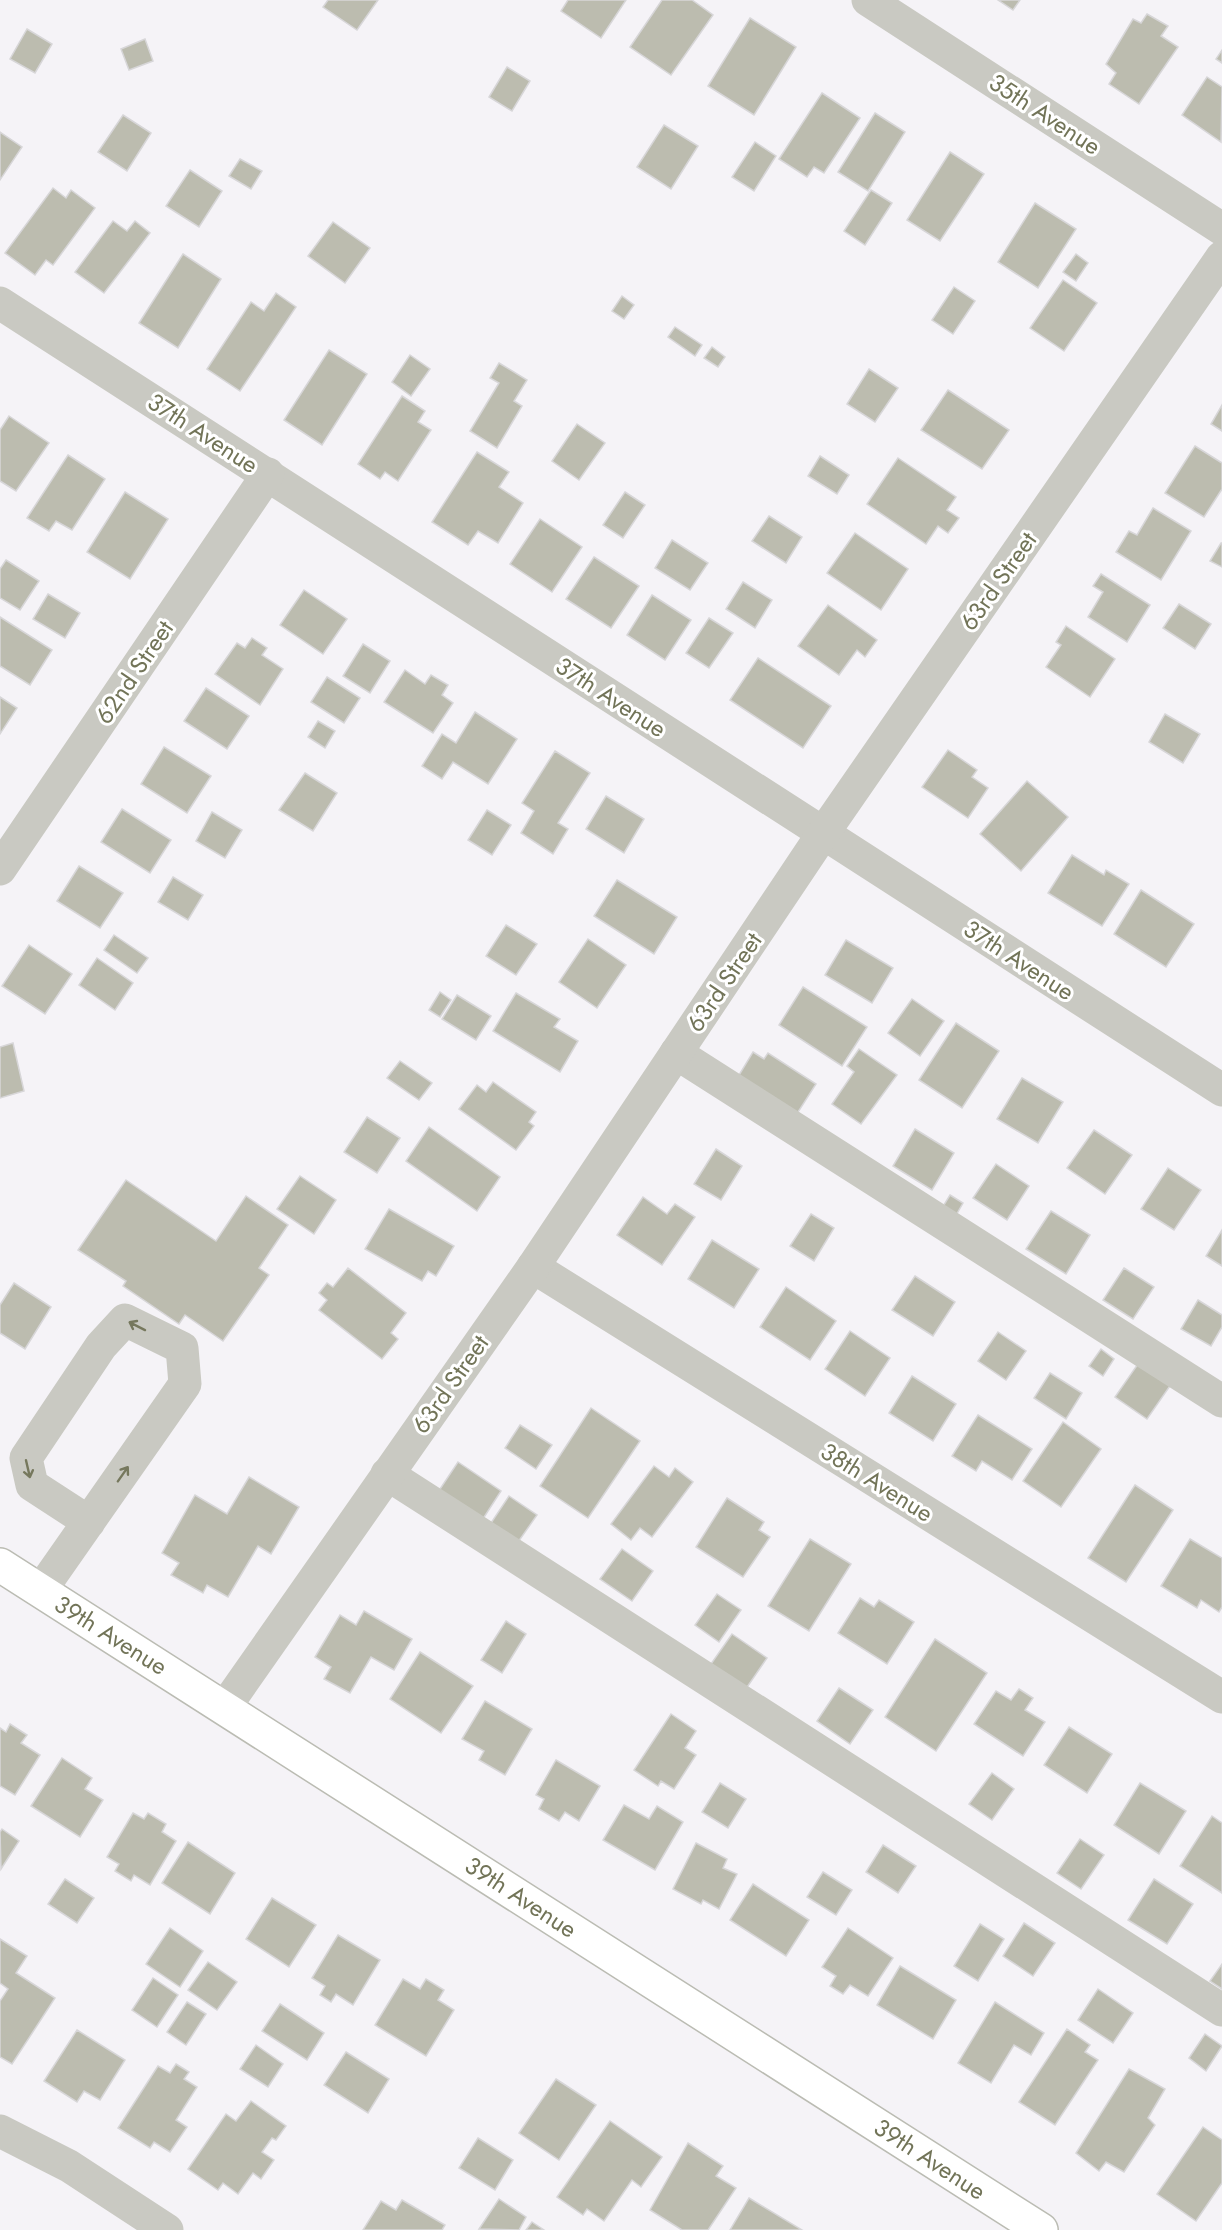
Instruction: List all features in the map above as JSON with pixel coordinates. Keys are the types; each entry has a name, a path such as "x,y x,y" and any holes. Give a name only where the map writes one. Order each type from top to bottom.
{"main road":[{"name":"39th Avenue","path":"0,1565 1041,2230"}],"street":[{"name":"35th Avenue","path":"868,0 1222,229"},
{"name":"63rd Street","path":"225,1707 533,1267 822,835 1222,258"},
{"name":"37th Avenue","path":"0,303 268,474 822,835 1222,1090"},
{"name":"62nd Street","path":"0,869 268,474"},
{"path":"676,1053 1222,1401"},
{"name":"38th Avenue","path":"533,1267 1222,1697"},
{"path":"41,1590 89,1522 185,1384 182,1348 125,1320 101,1346 26,1458 32,1485 89,1522"},
{"path":"387,1474 1222,2010"},
{"path":"0,2131 69,2166 167,2230"}],"building":[{"path":"328,0 378,0 357,30 323,7"},
{"path":"568,0 626,0 601,38 561,11"},
{"path":"662,0 692,0 713,15 671,75 630,47"},
{"path":"998,0 1020,0 1013,10"},
{"path":"1147,14 1168,26 1161,36 1178,47 1139,104 1109,84 1116,73 1106,64 1133,19 1141,23"},
{"path":"750,18 796,47 754,115 708,86"},
{"path":"27,29 52,44 35,73 10,59"},
{"path":"145,39 153,61 129,70 121,49"},
{"path":"1222,50 1222,63 1216,59"},
{"path":"507,67 530,81 512,111 489,97"},
{"path":"1207,77 1222,87 1221,142 1182,115"},
{"path":"822,93 860,118 824,173 814,167 807,177 779,159"},
{"path":"875,113 905,132 868,191 838,172"},
{"path":"123,115 151,133 127,171 98,152"},
{"path":"664,125 698,146 671,189 637,167"},
{"path":"0,132 22,147 0,180"},
{"path":"755,142 776,156 754,191 732,177"},
{"path":"950,152 984,174 940,241 907,220"},
{"path":"240,159 262,171 251,189 229,176"},
{"path":"190,170 222,191 199,227 166,206"},
{"path":"53,188 66,198 71,190 95,208 53,265 46,260 35,275 5,253"},
{"path":"871,190 892,203 865,245 844,231"},
{"path":"1035,203 1076,229 1038,288 998,262"},
{"path":"113,221 127,231 135,221 150,233 104,293 75,272"},
{"path":"333,222 370,248 345,283 308,256"},
{"path":"183,254 221,279 178,348 139,323"},
{"path":"1076,254 1088,263 1076,281 1063,272"},
{"path":"1063,280 1097,303 1064,351 1030,328"},
{"path":"954,287 975,301 953,334 932,320"},
{"path":"276,293 296,307 240,391 207,369 251,302 264,311"},
{"path":"622,296 634,305 624,319 612,311"},
{"path":"675,327 702,345 695,356 668,337"},
{"path":"712,347 725,357 718,367 704,358"},
{"path":"329,350 367,374 322,445 284,420"},
{"path":"410,355 430,369 411,396 392,382"},
{"path":"499,363 527,380 514,401 522,406 497,448 470,431 499,383 490,378"},
{"path":"869,369 898,388 875,422 847,404"},
{"path":"948,390 1009,430 982,469 921,430"},
{"path":"402,396 425,411 418,422 431,430 398,481 385,472 380,479 358,464"},
{"path":"1222,405 1222,431 1211,424"},
{"path":"9,416 49,443 16,491 0,481 0,430"},
{"path":"577,424 605,443 579,480 552,461"},
{"path":"1195,446 1222,463 1222,489 1204,517 1165,493"},
{"path":"477,452 509,472 499,487 523,503 498,543 478,531 468,545 432,522"},
{"path":"68,455 105,479 72,530 56,521 49,531 27,518"},
{"path":"820,456 849,475 837,494 808,476"},
{"path":"898,458 956,497 947,510 959,518 948,533 938,526 926,544 867,504"},
{"path":"125,492 168,519 130,579 87,552"},
{"path":"625,492 645,505 623,538 603,525"},
{"path":"1153,508 1191,531 1161,580 1116,552 1129,531 1137,535"},
{"path":"769,516 802,537 786,563 752,541"},
{"path":"540,519 582,547 552,592 510,564"},
{"path":"855,533 908,569 881,610 827,573"},
{"path":"672,540 708,563 690,590 655,568"},
{"path":"1222,543 1222,567 1210,561"},
{"path":"594,557 639,586 611,628 566,599"},
{"path":"6,560 39,581 20,610 0,598 0,569"},
{"path":"1101,574 1150,605 1127,642 1088,617 1103,592 1093,586"},
{"path":"743,582 772,600 755,628 726,609"},
{"path":"304,590 347,619 323,654 280,625"},
{"path":"48,594 80,613 65,638 33,619"},
{"path":"652,595 691,620 665,660 627,635"},
{"path":"1179,604 1211,624 1195,649 1163,628"},
{"path":"828,605 877,640 865,657 857,650 839,675 798,646"},
{"path":"0,617 52,650 30,685 0,666"},
{"path":"709,618 733,633 709,668 686,653"},
{"path":"1066,626 1115,659 1090,697 1046,667 1061,645 1056,642"},
{"path":"252,638 267,648 262,655 283,669 260,705 215,674 237,643 245,648"},
{"path":"363,644 390,661 370,693 343,676"},
{"path":"758,658 831,706 803,748 730,700"},
{"path":"405,670 425,684 431,675 448,685 442,695 453,703 433,733 384,702"},
{"path":"327,677 360,698 344,723 311,702"},
{"path":"206,688 249,716 227,749 184,721"},
{"path":"0,697 17,708 0,734"},
{"path":"475,712 517,739 488,784 453,762 442,779 422,766 442,734 456,743"},
{"path":"1165,714 1200,734 1183,763 1149,742"},
{"path":"318,721 335,731 325,748 308,737"},
{"path":"164,747 211,776 187,813 141,784"},
{"path":"948,750 977,770 972,777 988,788 968,818 922,787"},
{"path":"555,751 590,773 558,823 568,829 553,854 521,833 534,811 522,803"},
{"path":"305,773 337,793 313,831 279,810"},
{"path":"1027,781 1068,817 1021,871 980,834"},
{"path":"606,796 644,819 624,853 586,829"},
{"path":"122,809 171,840 150,873 101,842"},
{"path":"487,810 511,825 492,855 468,840"},
{"path":"212,812 242,830 225,858 196,841"},
{"path":"1072,855 1104,875 1106,870 1129,884 1102,926 1048,893"},
{"path":"79,866 123,893 100,928 57,901"},
{"path":"173,877 203,895 188,920 158,902"},
{"path":"617,880 677,917 654,954 594,916"},
{"path":"1141,890 1194,924 1166,967 1114,934"},
{"path":"506,925 537,944 516,975 486,956"},
{"path":"114,935 148,958 137,973 104,950"},
{"path":"588,939 626,965 597,1008 559,982"},
{"path":"846,940 893,968 872,1003 825,975"},
{"path":"29,945 72,974 45,1014 2,986"},
{"path":"97,958 133,983 115,1010 79,985"},
{"path":"803,987 867,1027 842,1066 779,1025"},
{"path":"440,992 451,1000 440,1017 429,1010"},
{"path":"516,993 560,1019 554,1027 578,1041 560,1072 493,1031"},
{"path":"457,995 491,1016 476,1040 442,1019"},
{"path":"912,999 944,1021 920,1056 888,1033"},
{"path":"956,1023 999,1051 962,1108 919,1080"},
{"path":"13,1043 24,1091 0,1098 0,1047"},
{"path":"859,1049 897,1075 861,1124 832,1104 854,1072 847,1066"},
{"path":"753,1052 764,1059 768,1053 816,1084 793,1120 739,1075"},
{"path":"400,1061 432,1083 419,1100 387,1078"},
{"path":"1022,1078 1063,1102 1038,1143 997,1119"},
{"path":"493,1082 536,1112 529,1122 534,1126 516,1150 459,1109 477,1085 486,1092"},
{"path":"367,1117 400,1138 377,1173 344,1152"},
{"path":"429,1127 500,1177 477,1211 406,1161"},
{"path":"915,1129 954,1153 932,1190 893,1166"},
{"path":"1094,1130 1132,1155 1105,1194 1067,1168"},
{"path":"716,1149 742,1166 721,1200 694,1184"},
{"path":"996,1164 1029,1186 1007,1220 973,1198"},
{"path":"1168,1168 1201,1190 1174,1230 1141,1209"},
{"path":"300,1176 336,1200 314,1234 277,1209"},
{"path":"126,1180 216,1241 246,1196 288,1225 259,1268 269,1275 223,1341 185,1315 179,1324 123,1286 126,1281 78,1250"},
{"path":"950,1195 963,1203 955,1217 942,1208"},
{"path":"643,1197 667,1214 675,1204 695,1217 662,1265 617,1235"},
{"path":"389,1209 454,1246 436,1276 428,1271 422,1281 365,1249"},
{"path":"1051,1211 1090,1235 1066,1274 1026,1249"},
{"path":"811,1214 834,1228 814,1261 790,1246"},
{"path":"1222,1230 1222,1266 1206,1256"},
{"path":"712,1240 759,1269 734,1308 688,1279"},
{"path":"348,1268 406,1313 391,1333 398,1339 382,1359 319,1310 327,1300 319,1293 327,1283 333,1287"},
{"path":"1124,1268 1154,1287 1133,1319 1103,1300"},
{"path":"915,1276 955,1302 933,1336 892,1310"},
{"path":"14,1283 51,1307 25,1349 0,1333 0,1305"},
{"path":"786,1287 836,1321 810,1360 760,1327"},
{"path":"1198,1300 1222,1315 1222,1327 1211,1346 1181,1329"},
{"path":"850,1331 890,1358 865,1396 825,1369"},
{"path":"998,1332 1026,1351 1006,1380 978,1361"},
{"path":"1101,1349 1114,1359 1103,1376 1089,1366"},
{"path":"1140,1361 1172,1383 1147,1419 1115,1397"},
{"path":"1050,1373 1082,1393 1066,1419 1034,1398"},
{"path":"912,1376 956,1404 933,1441 889,1413"},
{"path":"591,1408 640,1441 588,1518 540,1486"},
{"path":"978,1415 1032,1449 1012,1480 982,1461 976,1471 952,1456"},
{"path":"1063,1422 1101,1449 1061,1507 1023,1481"},
{"path":"520,1425 552,1445 536,1469 505,1448"},
{"path":"458,1462 501,1491 479,1525 436,1495"},
{"path":"654,1466 669,1477 675,1468 693,1482 652,1537 640,1528 631,1540 611,1524"},
{"path":"249,1477 299,1507 271,1554 258,1546 228,1597 207,1585 203,1593 171,1575 179,1563 162,1553 195,1495 227,1514"},
{"path":"1135,1485 1173,1510 1126,1582 1088,1558"},
{"path":"509,1496 537,1515 516,1545 489,1526"},
{"path":"727,1498 764,1522 759,1530 770,1537 743,1577 696,1547"},
{"path":"810,1539 851,1564 809,1631 768,1606"},
{"path":"1190,1539 1222,1558 1222,1607 1219,1612 1201,1600 1197,1608 1161,1586"},
{"path":"622,1549 653,1571 632,1601 600,1579"},
{"path":"717,1594 741,1610 719,1642 695,1625"},
{"path":"860,1598 874,1607 879,1600 914,1622 887,1664 838,1633"},
{"path":"364,1611 412,1639 394,1670 371,1657 350,1693 324,1679 331,1667 315,1657 340,1615 356,1625"},
{"path":"506,1621 526,1634 502,1673 481,1660"},
{"path":"732,1634 767,1658 741,1696 706,1671"},
{"path":"935,1639 987,1673 936,1751 885,1717"},
{"path":"420,1652 473,1686 441,1733 390,1699"},
{"path":"839,1688 873,1710 850,1744 817,1721"},
{"path":"1019,1689 1033,1698 1025,1710 1045,1722 1023,1756 974,1724 996,1691 1011,1700"},
{"path":"485,1701 532,1729 505,1775 479,1760 484,1751 462,1739"},
{"path":"671,1714 696,1731 685,1748 696,1755 674,1789 661,1781 658,1786 634,1770"},
{"path":"10,1724 27,1735 21,1743 40,1755 15,1795 0,1786 0,1728 6,1732"},
{"path":"1069,1727 1112,1754 1087,1793 1044,1765"},
{"path":"62,1758 92,1778 85,1789 103,1800 80,1837 31,1806"},
{"path":"556,1760 600,1786 579,1821 565,1812 559,1821 539,1809 544,1799 536,1795"},
{"path":"992,1773 1014,1789 992,1820 969,1804"},
{"path":"720,1783 746,1799 728,1828 702,1812"},
{"path":"1140,1783 1186,1811 1159,1854 1114,1825"},
{"path":"624,1805 649,1819 657,1806 683,1822 655,1870 603,1840"},
{"path":"133,1813 144,1819 148,1813 166,1824 162,1832 176,1841 150,1885 134,1875 131,1881 115,1871 119,1864 107,1857"},
{"path":"1212,1816 1222,1823 1222,1893 1180,1866"},
{"path":"2,1829 19,1841 1,1869 0,1832"},
{"path":"1080,1839 1104,1855 1081,1889 1057,1873"},
{"path":"188,1842 235,1873 210,1914 162,1883"},
{"path":"696,1843 727,1859 723,1868 737,1874 719,1909 703,1900 701,1904 673,1889"},
{"path":"883,1845 916,1866 898,1893 866,1872"},
{"path":"823,1872 852,1890 836,1915 807,1897"},
{"path":"65,1879 94,1898 77,1923 48,1904"},
{"path":"1154,1879 1193,1904 1167,1944 1128,1920"},
{"path":"753,1884 809,1920 786,1956 730,1920"},
{"path":"272,1898 316,1925 289,1967 246,1939"},
{"path":"1024,1923 1055,1943 1033,1976 1003,1956"},
{"path":"980,1924 1004,1939 978,1981 954,1966"},
{"path":"170,1928 203,1951 180,1987 146,1964"},
{"path":"848,1928 893,1958 868,1996 850,1985 843,1994 830,1986 836,1976 822,1967"},
{"path":"338,1935 380,1960 353,2005 336,1994 331,2002 320,1995 325,1986 312,1978"},
{"path":"0,1939 27,1956 16,1973 55,1998 12,2064 0,2057 0,2001 8,1989 0,1983"},
{"path":"208,1962 237,1982 217,2010 188,1990"},
{"path":"1222,1964 1222,1989 1210,1981"},
{"path":"900,1966 956,2000 933,2039 877,2005"},
{"path":"153,1978 178,1995 157,2027 132,2010"},
{"path":"403,1979 420,1989 426,1979 444,1990 438,2000 454,2010 426,2056 375,2025"},
{"path":"1098,1989 1133,2013 1113,2043 1078,2020"},
{"path":"187,2002 206,2014 186,2045 167,2032"},
{"path":"995,2002 1044,2033 1031,2055 1014,2045 991,2083 958,2063"},
{"path":"280,2004 324,2033 307,2060 262,2031"},
{"path":"1067,2029 1090,2045 1085,2052 1098,2060 1055,2125 1019,2102"},
{"path":"77,2030 125,2060 100,2100 84,2091 77,2102 44,2081"},
{"path":"1205,2034 1222,2046 1206,2071 1189,2058"},
{"path":"256,2045 283,2064 268,2087 240,2069"},
{"path":"346,2052 389,2079 368,2113 324,2085"},
{"path":"176,2064 189,2072 184,2079 197,2087 176,2120 187,2127 170,2152 154,2142 150,2148 118,2128 158,2066 170,2073"},
{"path":"1129,2069 1165,2089 1148,2118 1155,2125 1124,2172 1106,2162 1099,2171 1076,2153"},
{"path":"556,2079 596,2105 559,2160 519,2133"},
{"path":"251,2101 286,2126 276,2140 272,2138 262,2152 274,2160 261,2179 253,2173 238,2194 223,2183 218,2190 188,2169 226,2114 236,2121"},
{"path":"610,2121 662,2157 641,2187 632,2180 604,2221 587,2209 583,2215 557,2197"},
{"path":"1203,2127 1222,2140 1222,2183 1196,2221 1157,2194"},
{"path":"478,2138 513,2160 495,2190 459,2168"},
{"path":"688,2143 723,2166 716,2176 736,2188 708,2230 682,2230 650,2210"},
{"path":"749,2198 802,2230 730,2230"},
{"path":"499,2199 526,2217 519,2230 479,2229"},
{"path":"402,2200 445,2225 442,2230 363,2230 381,2201 396,2210"},
{"path":"532,2222 544,2230 526,2230"}]}
